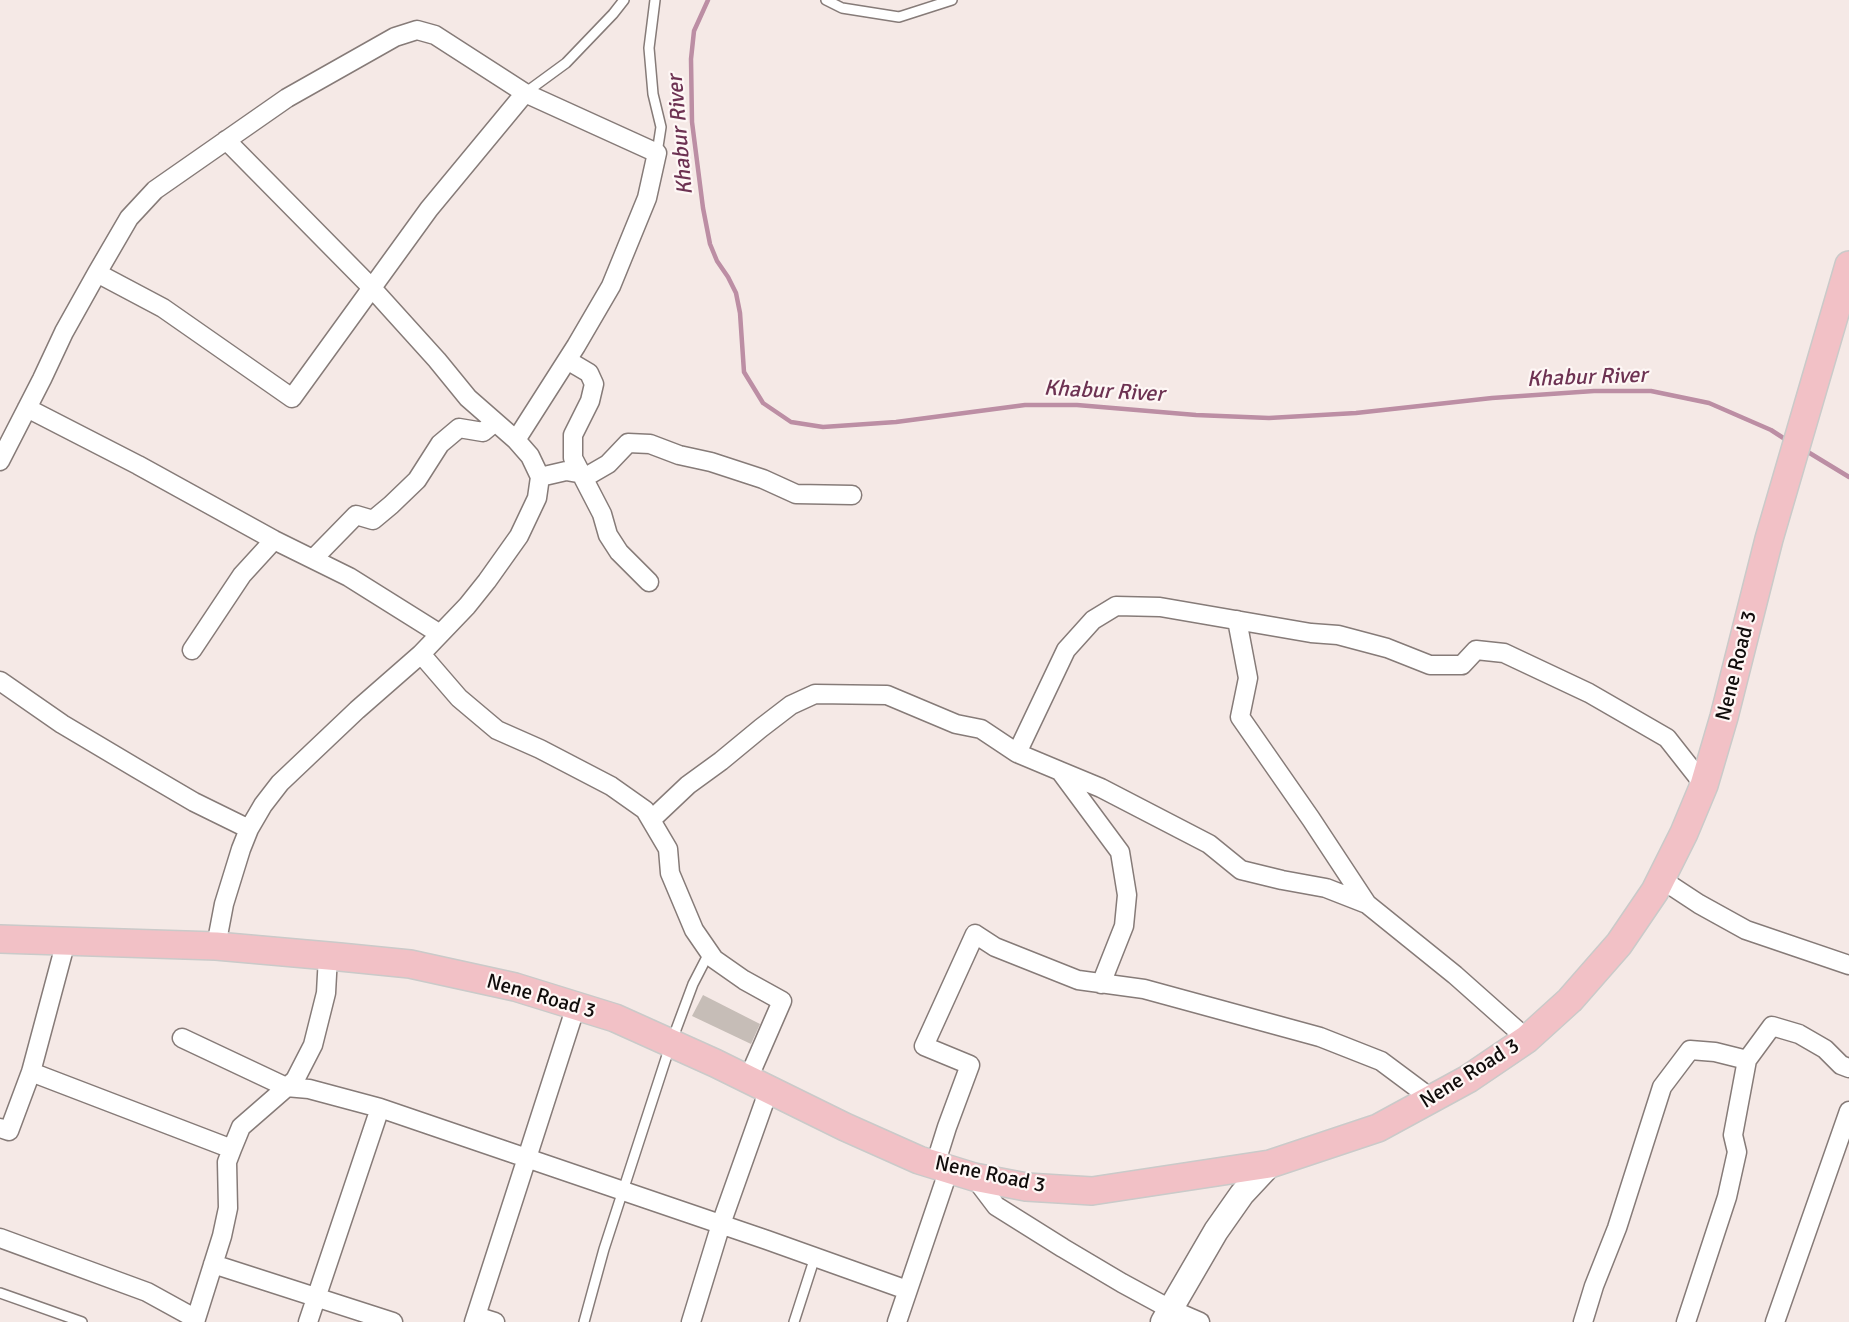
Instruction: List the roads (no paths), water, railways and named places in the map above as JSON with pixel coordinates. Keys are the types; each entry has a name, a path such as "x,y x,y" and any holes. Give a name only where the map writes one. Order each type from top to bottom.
{"main road":[{"name":"Nene Road 3","path":"0,939 216,946 328,956 410,964 515,987 615,1018 919,1160 974,1176 1026,1187 1092,1191 1270,1164 1378,1128 1468,1079 1527,1039 1570,1000 1619,944 1655,891 1684,833 1704,785 1724,717 1769,538 1849,265"}],"street":[{"path":"0,461 64,332 97,273 129,218 155,190 287,98 395,37 417,30 435,35 525,93 657,153 647,198 611,286 516,440"},
{"path":"97,273 164,308 292,398 429,209 525,93"},
{"path":"216,946 224,904 241,849 263,805 280,783 357,710 421,654 488,581 519,536 537,498 540,477 530,456 516,440 468,398 371,287 226,140"},
{"path":"567,360 589,374 594,384 590,401 573,435 573,458 602,514 608,535 619,552 649,582"},
{"path":"27,408 138,465 274,540 349,577 440,634"},
{"path":"313,559 356,515 373,520 391,505 417,480 440,444 459,428 483,432 495,422"},
{"path":"540,477 566,471 589,474 608,464 628,443 650,444 752,476 796,494 852,495"},
{"path":"192,650 242,575 274,540"},
{"path":"1017,753 1066,650 1093,620 1116,606 1160,607 1311,633 1338,635 1387,648 1430,665 1462,665 1476,650 1504,653 1589,693 1667,738 1704,785"},
{"path":"1237,620 1248,678 1240,717 1367,904"},
{"path":"421,654 459,698 497,730 540,749 610,786 645,810 668,849 670,873 694,930 714,959 782,1001 721,1224 691,1322"},
{"path":"1,683 108,752 194,802 249,829"},
{"path":"651,820 688,785 791,705 815,694 887,695 956,724 981,729 1017,753 1101,788 1209,844 1241,870 1326,888 1367,904 1455,975 1527,1039"},
{"path":"1060,771 1120,852 1127,895 1124,926 1101,984"},
{"path":"1661,879 1699,904 1746,930 1849,965"},
{"path":"897,1322 942,1167 947,1127 970,1065 924,1046 975,933 995,947 1078,980 1144,989 1320,1037 1381,1061 1432,1099"},
{"path":"0,1128 9,1131 31,1072 66,942"},
{"path":"0,1238 147,1292 195,1320 228,1208 227,1162 241,1127 295,1080 313,1045 326,993 328,956"},
{"path":"495,1322 475,1319 576,1006"},
{"path":"1686,1322 1727,1197 1737,1152 1733,1135 1747,1060 1772,1026 1799,1034 1825,1049 1841,1065 1849,1068"},
{"path":"182,1038 286,1088 309,1089 380,1108 907,1290"},
{"path":"1583,1322 1594,1286 1617,1228 1662,1087 1690,1050 1715,1052 1747,1060"},
{"path":"31,1072 232,1149"},
{"path":"308,1322 380,1108"},
{"path":"1775,1322 1849,1111"},
{"path":"1166,1315 1235,1203 1270,1164"},
{"path":"974,1176 996,1206 1166,1315 1200,1322"},
{"path":"213,1264 393,1322"}],"lane":[{"path":"525,93 566,63 624,0"},
{"path":"655,0 649,48 654,94 661,127 657,153"},
{"path":"826,0 842,8 899,17 952,0"},
{"path":"584,1322 604,1249 671,1043 693,984 710,952"},
{"path":"794,1322 815,1257"},
{"path":"0,1293 82,1322"}],"waterway":[{"name":"Khabur River","path":"708,0 694,31 691,59 692,122 710,244 736,293 740,313 744,372 763,403 791,422 823,427 896,422 1025,405 1077,405 1196,415 1269,418 1356,413 1492,398 1594,391 1651,391 1709,403 1771,430 1788,441"},
{"name":"Khabur River","path":"1803,449 1849,477"}]}
